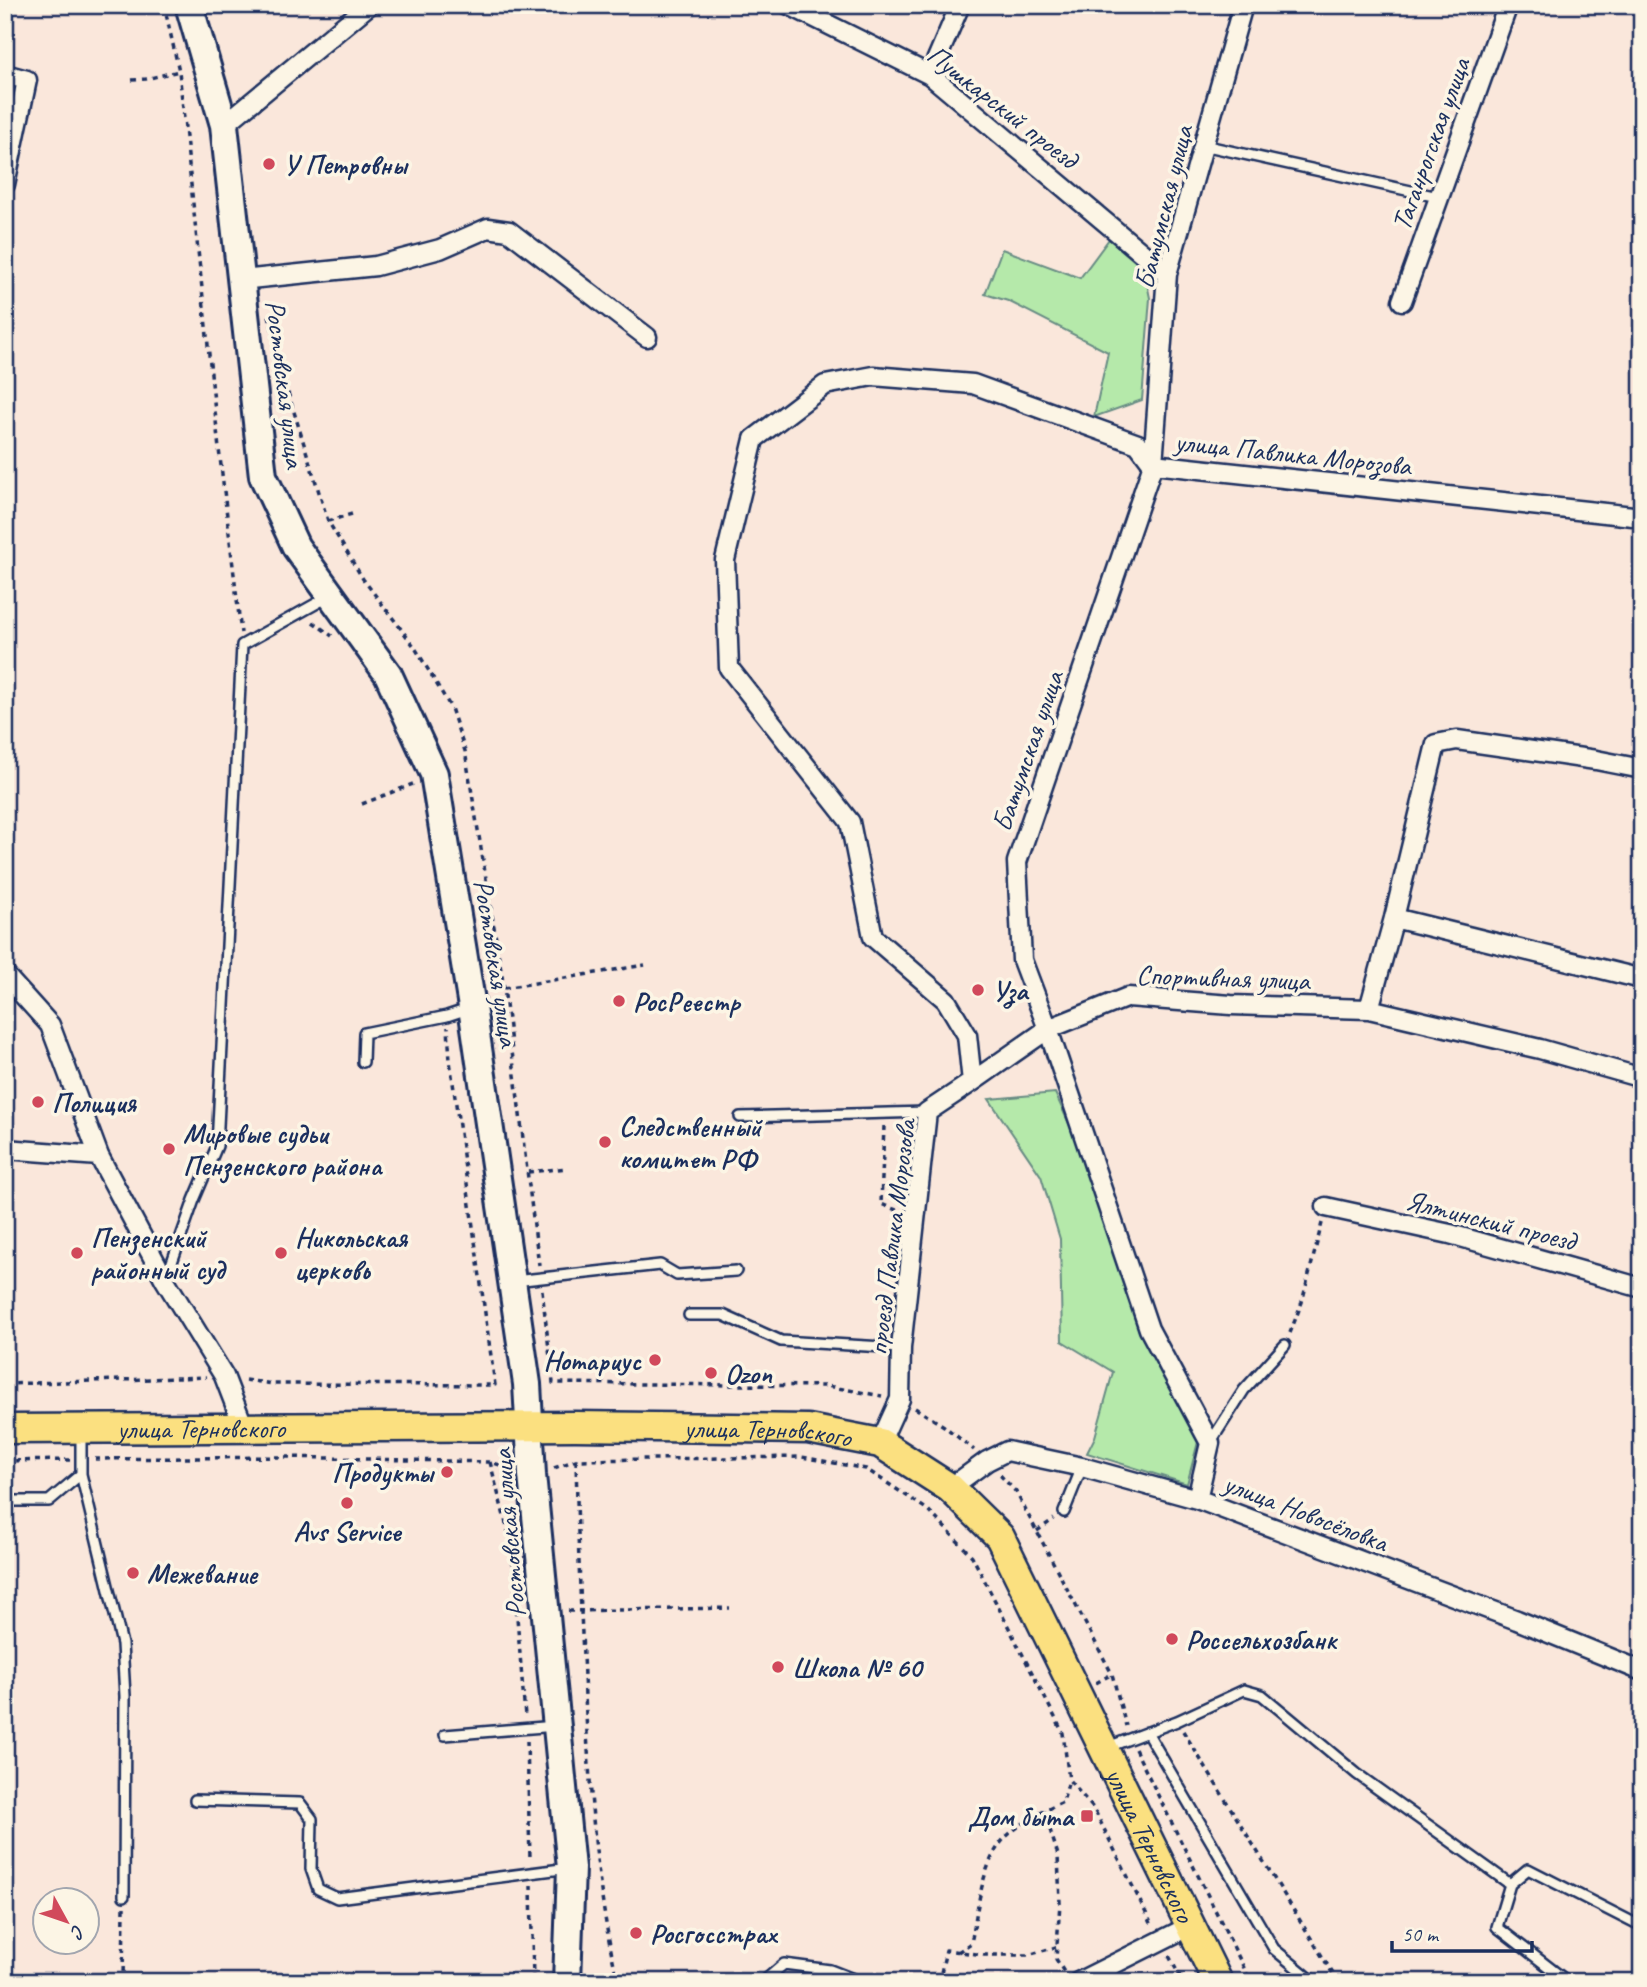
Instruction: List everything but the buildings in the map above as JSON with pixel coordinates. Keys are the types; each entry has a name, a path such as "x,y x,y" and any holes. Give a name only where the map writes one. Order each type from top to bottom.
{"main road":[{"name":"улица Терновского","path":"5,1429 808,1429 880,1443 950,1488 1000,1537 1117,1744 1190,1926 1218,1982"}],"street":[{"name":"Ростовская улица","path":"189,5 224,125 263,476 296,547 388,674 434,774 472,1007 527,1384 532,1475 571,1868 567,1982"},
{"path":"224,125 369,5"},
{"name":"Пушкарский проезд","path":"789,5 930,75 1167,274"},
{"path":"930,75 960,5"},
{"name":"Батумская улица","path":"1210,1443 1149,1329 1023,960 1017,862 1153,464 1167,274 1243,5"},
{"name":"Таганрогская улица","path":"1402,301 1508,5"},
{"path":"5,74 27,80 5,184"},
{"path":"241,279 376,266 440,249 488,228 509,231 647,337"},
{"name":"улица Павлика Морозова","path":"972,1082 967,1035 946,1000 873,937 850,822 729,668 725,561 754,439 825,385 873,376 974,384 1138,444 1153,464 1642,517"},
{"path":"1369,1009 1436,744 1457,740 1642,769"},
{"path":"1394,918 1642,979"},
{"path":"5,975 50,1025 99,1156 165,1280 223,1376 244,1429"},
{"name":"Спортивная улица","path":"972,1082 1048,1029 1128,997 1369,1009 1540,1049 1642,1078"},
{"name":"проезд Павлика Морозова","path":"880,1443 900,1399 901,1348 927,1112 972,1082"},
{"path":"5,1149 99,1156"},
{"name":"Ялтинский проезд","path":"1326,1207 1450,1234 1642,1287"},
{"path":"1197,1499 1210,1443"},
{"name":"улица Новосёловка","path":"950,1488 1007,1451 1082,1467 1197,1499 1517,1619 1642,1671"},
{"path":"1077,1982 1190,1926"}],"lane":[{"path":"1203,145 1438,197"},
{"path":"165,1280 217,1146 243,645 330,596"},
{"path":"363,1062 364,1033 447,1016 472,1007"},
{"path":"740,1117 927,1112"},
{"path":"512,1281 660,1265 677,1275 736,1271"},
{"path":"689,1315 723,1315 781,1341 901,1348"},
{"path":"1210,1443 1244,1390 1285,1345"},
{"path":"81,1430 81,1474 122,1644 125,1696 124,1896"},
{"path":"1064,1512 1082,1467"},
{"path":"5,1501 49,1501 81,1474"},
{"path":"1117,1744 1177,1721 1244,1690 1262,1695 1357,1774 1510,1884"},
{"path":"445,1735 557,1726"},
{"path":"1147,1732 1274,1949 1314,1982"},
{"path":"195,1800 300,1803 312,1819 311,1869 318,1889 337,1898 571,1868"},
{"path":"1568,1982 1497,1927 1510,1884 1528,1869 1636,1924"},
{"path":"763,1982 784,1964 830,1970 861,1982"}],"path":[{"path":"164,5 179,71 219,449 243,645"},
{"path":"132,80 179,71"},
{"path":"328,521 352,514"},
{"path":"300,612 340,641"},
{"path":"410,775 416,795"},
{"path":"362,804 414,784"},
{"path":"503,988 645,965"},
{"path":"5,1384 223,1376 274,1384 495,1385 452,1074 447,1016"},
{"path":"884,1113 881,1204 916,1217"},
{"path":"528,1172 567,1168"},
{"path":"1285,1345 1302,1302 1326,1207"},
{"path":"553,1383 571,1383"},
{"path":"5,1461 285,1457 490,1462 532,1475 576,1460 802,1457 866,1469 928,1510 972,1556 1063,1733 1069,1780 1063,1802 1023,1824 1003,1841 988,1867 971,1943 958,1952"},
{"path":"576,1460 580,1611 594,1846 606,1934 618,1982"},
{"path":"1037,1532 1064,1512"},
{"path":"547,1610 730,1608"},
{"path":"1090,1686 1112,1674"},
{"path":"1177,1721 1338,1982"},
{"path":"1117,1744 1251,1982"},
{"path":"1069,1780 1094,1809 1183,1982"},
{"path":"1044,1811 1058,1855 1060,1903 1056,1959 1070,1982"},
{"path":"123,1982 124,1896"},
{"path":"939,1982 946,1950 1028,1955 1056,1947"}],"green space":[{"path":"1109,239 1144,269 1150,298 1142,400 1094,417 1108,352 1008,301 985,294 1002,249 1080,278"},
{"path":"1055,1093 1082,1152 1139,1331 1198,1442 1187,1484 1087,1453 1095,1437 1113,1372 1062,1341 1060,1239 1041,1176 989,1099"}],"place":[{"name":"У Петровны","path":"269,164"},
{"name":"Уза","path":"978,990"},
{"name":"РосРеестр","path":"619,1001"},
{"name":"Полиция","path":"38,1102"},
{"name":"Следственный комитет РФ","path":"605,1142"},
{"name":"Мировые судьи Пензенского района","path":"169,1149"},
{"name":"Пензенский районный суд","path":"77,1253"},
{"name":"Никольская церковь","path":"281,1253"},
{"name":"Нотариус","path":"655,1360"},
{"name":"Ozon","path":"711,1373"},
{"name":"Продукты","path":"447,1472"},
{"name":"Avs Service","path":"347,1503"},
{"name":"Межевание","path":"133,1573"},
{"name":"Россельхозбанк","path":"1172,1639"},
{"name":"Школа № 60","path":"778,1667"},
{"name":"Дом быта","path":"1087,1816"},
{"name":"Росгосстрах","path":"636,1933"}]}
